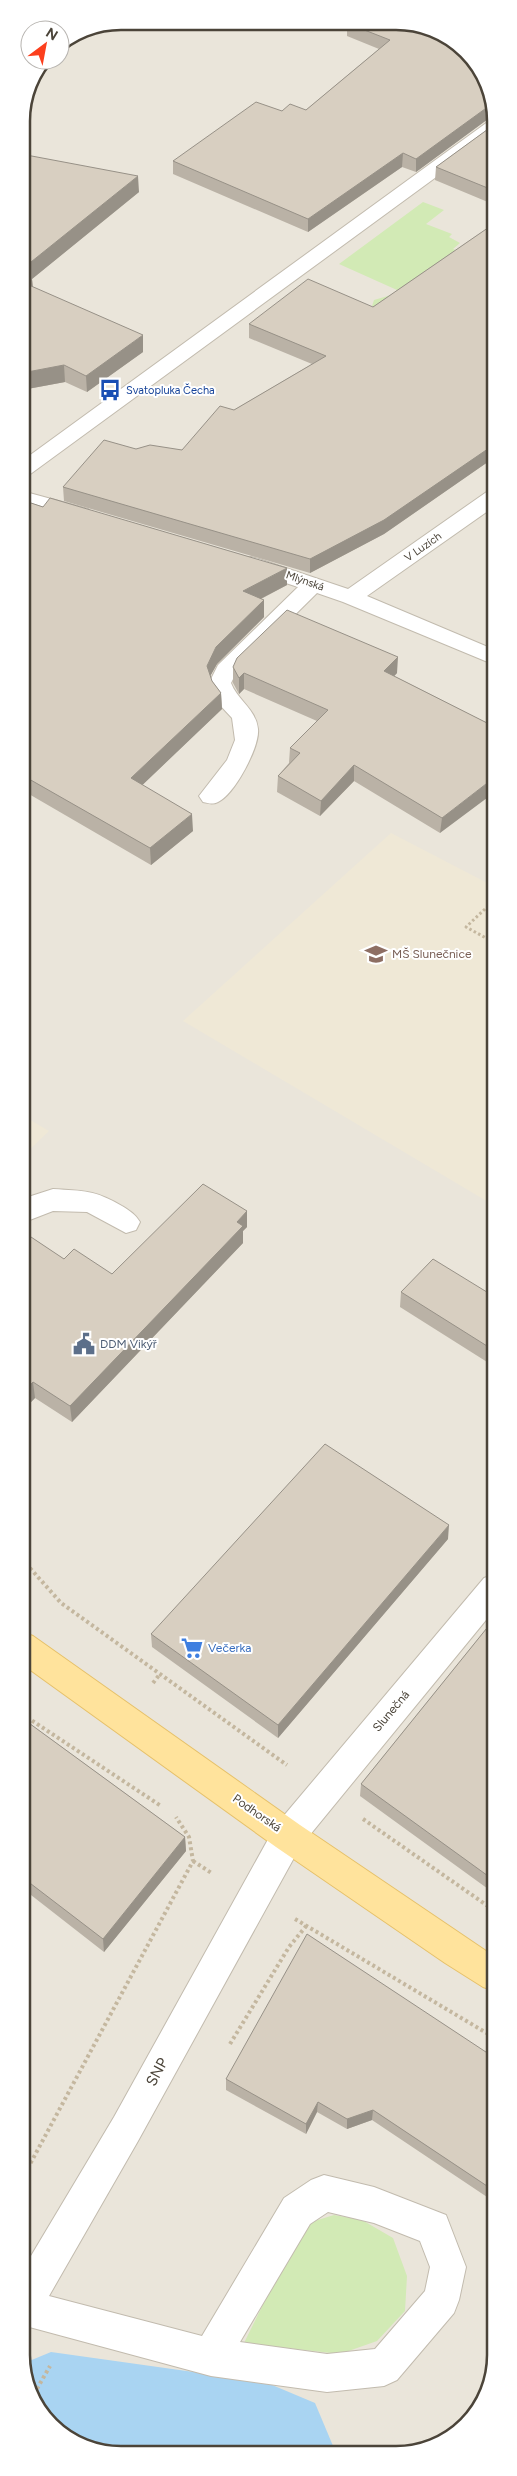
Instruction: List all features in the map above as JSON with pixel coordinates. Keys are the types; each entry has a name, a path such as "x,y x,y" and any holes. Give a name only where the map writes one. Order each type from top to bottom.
{"main road":[{"name":"Podhorská","path":"30,1652 288,1836 456,1952 487,1970"}],"street":[{"path":"30,465 487,131"},
{"path":"30,499 98,519"},
{"name":"V Luzích","path":"351,597 487,502"},
{"name":"Mlýnská","path":"229,558 351,597 487,655"},
{"path":"211,796 230,775 243,752 246,735 244,717 225,697 220,683 226,670 313,584"},
{"path":"30,1207 53,1200 92,1202 126,1222"},
{"name":"Slunečná","path":"288,1836 487,1596"},
{"name":"SNP","path":"30,2292 126,2129 288,1836"},
{"path":"30,2308 211,2357 327,2373 384,2367 441,2300 448,2267 433,2228 374,2205 324,2193 297,2211 211,2357"}],"path":[{"path":"485,909 466,927 487,939"},
{"path":"30,1567 61,1603 324,1792 487,1905"},
{"path":"30,1719 176,1816 187,1829 192,1840 193,1861 30,2164"},
{"path":"307,1925 487,2033"}],"shaded area":[{"path":"396,30 425,35 436,39 451,49 464,61 478,81 486,109 487,2361 478,2395 464,2415 436,2437 408,2445 121,2446 98,2443 76,2434 53,2415 39,2395 31,2367 30,115 33,98 46,70 70,70 70,46 81,39 109,31"},
{"name":"MŠ Slunečnice","path":"391,833 487,883 487,1201 183,1021"},
{"path":"30,1120 49,1131 30,1149"}],"green space":[{"path":"423,202 444,210 426,224 452,234 449,237 460,243 453,249 467,255 390,317 372,306 374,300 391,295 397,290 339,264"},
{"path":"334,2215 362,2220 393,2238 407,2276 405,2311 377,2341 340,2354 244,2343 292,2246 308,2223"}],"building":[{"path":"364,30 413,32 436,39 451,49 464,61 478,81 486,108 416,159 403,153 308,219 173,161 256,102 282,111 290,104 306,110 390,40"},
{"path":"487,130 487,188 436,167"},
{"path":"30,156 138,176 30,263"},
{"path":"487,229 487,449 384,520 310,559 63,487 104,440 136,449 150,445 182,450 220,406 234,410 326,356 249,324 308,279 373,307"},
{"path":"30,286 143,335 86,376 64,365 30,371"},
{"path":"50,498 287,568 243,591 264,600 216,647 207,666 212,681 221,693 131,778 192,814 150,848 30,780 30,503 43,507"},
{"path":"287,610 398,657 384,671 487,723 487,783 442,818 354,765 321,801 278,776 300,753 290,748 328,710 244,673 239,678 233,667 237,658"},
{"name":"DDM Vikýř","path":"203,1184 247,1211 237,1222 243,1226 70,1406 33,1382 30,1385 30,1236 64,1259 74,1249 112,1274"},
{"path":"433,1259 487,1292 487,1346 401,1292"},
{"path":"325,1444 449,1525 278,1725 151,1634"},
{"path":"487,1628 487,1875 361,1784"},
{"path":"30,1724 185,1837 103,1939 30,1883"},
{"path":"307,1934 487,2053 487,2186 373,2110 347,2119 318,2102 306,2124 226,2079"}],"waterway":[{"path":"62,2424 217,2446"}],"place":[{"name":"Svatopluka Čecha","path":"110,390"},
{"name":"MŠ Slunečnice","path":"376,954"},
{"name":"DDM Vikýř","path":"84,1344"},
{"name":"Večerka","path":"192,1648"}]}
